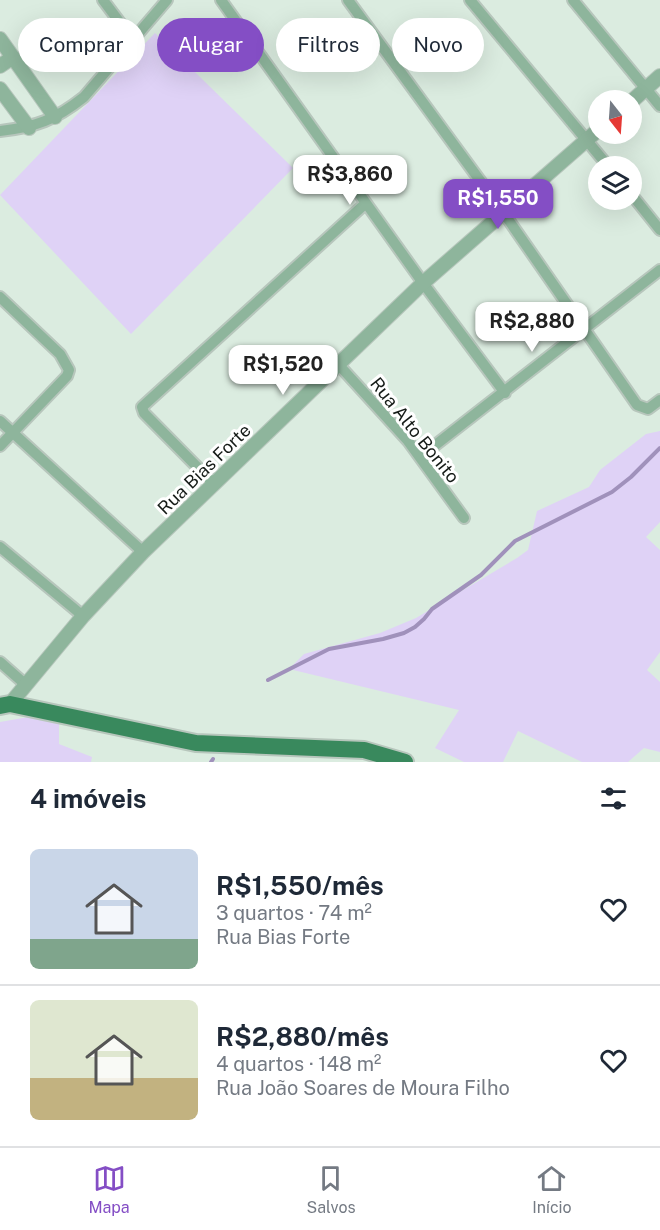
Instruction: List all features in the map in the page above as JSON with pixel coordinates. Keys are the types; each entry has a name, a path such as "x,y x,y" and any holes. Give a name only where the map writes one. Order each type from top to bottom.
{"main road":[{"path":"5,705 196,743 364,750 405,762"}],"street":[{"path":"103,0 116,18"},
{"path":"145,26 167,0"},
{"path":"221,0 504,393"},
{"path":"348,0 504,212 638,405 648,409 660,400"},
{"path":"470,0 600,156"},
{"path":"573,0 660,106"},
{"path":"0,39 55,117"},
{"path":"0,66 13,57"},
{"path":"0,130 29,128 55,117 84,97 105,72"},
{"path":"642,92 660,76"},
{"path":"0,89 29,128"},
{"name":"Rua Bias Forte","path":"5,705 26,685 83,616 143,552 423,283 587,140"},
{"path":"214,484 144,413 142,407 366,203"},
{"path":"642,208 660,230"},
{"path":"420,457 660,270"},
{"path":"0,297 60,354 69,370 67,376 0,446"},
{"name":"Rua Alto Bonito","path":"338,364 420,457 464,518"},
{"path":"0,422 143,552"},
{"path":"0,547 83,616"},
{"path":"0,662 26,685"}],"shaded area":[{"path":"155,33 157,35 157,72 195,72 293,168 131,334 0,195 118,72 145,72 145,43"},
{"path":"660,431 660,522 646,537 660,550 660,652 647,670 660,682 660,752 644,748 628,762 582,762 518,731 503,762 464,762 435,748 459,710 289,669 304,654 380,633 416,618 517,558 528,550 537,511 589,487 600,470 646,434"},
{"path":"34,716 59,718 59,744 92,757 91,762 0,762 0,722"}],"waterway":[{"path":"268,680 329,649 383,639 415,627 432,609 481,575 515,541 612,492 660,448"}]}
